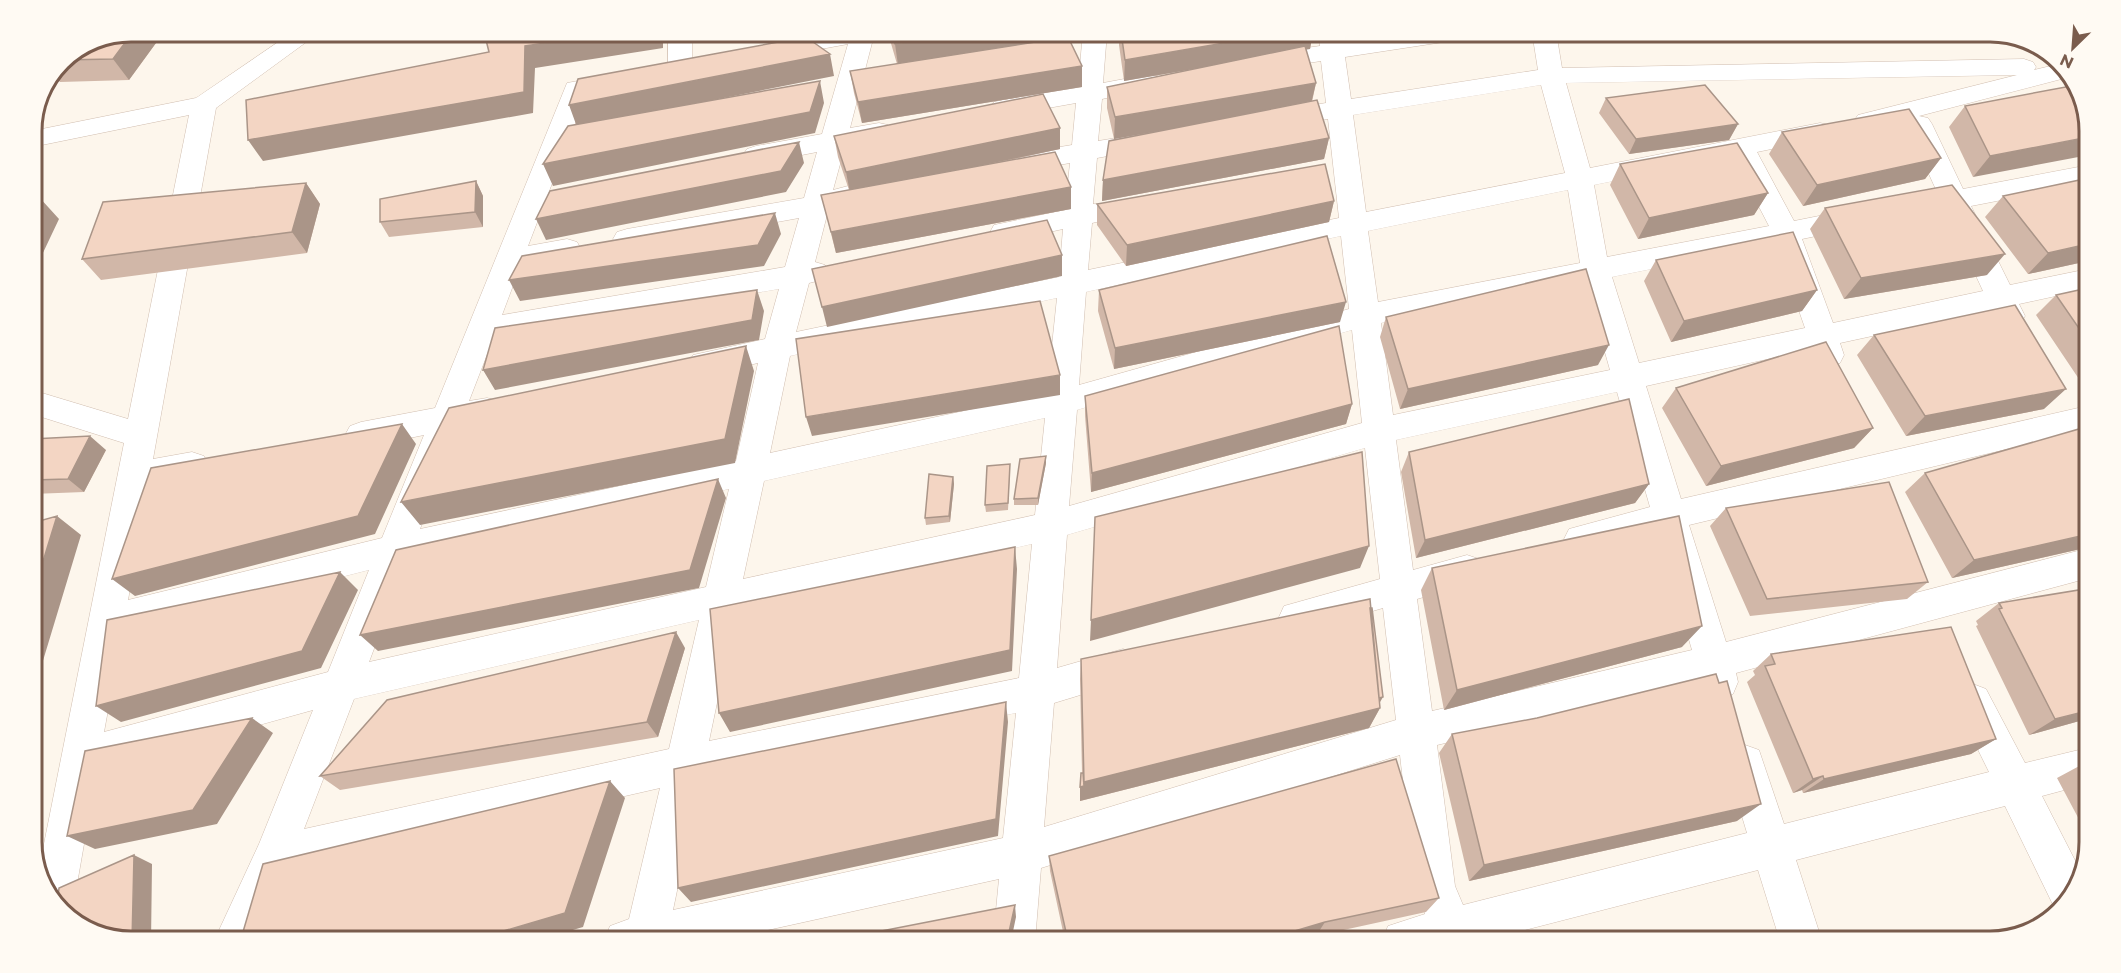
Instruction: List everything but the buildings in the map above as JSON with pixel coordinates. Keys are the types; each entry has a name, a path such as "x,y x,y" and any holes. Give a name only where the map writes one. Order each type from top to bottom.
{"street":[{"path":"42,137 204,104 294,42"},
{"path":"680,42 680,69"},
{"path":"748,56 817,42"},
{"path":"641,931 684,764 777,348 834,139 864,42"},
{"path":"1015,931 1094,42"},
{"path":"1240,66 1324,42"},
{"path":"1331,42 1340,109 1335,169 1354,224 1435,886 1452,931"},
{"path":"1546,42 1551,76 1580,180 1595,268 1668,516 1798,931"},
{"path":"1247,124 1551,76 2043,76"},
{"path":"974,114 1171,78"},
{"path":"674,370 1354,224 1741,147 2057,78"},
{"path":"240,931 274,856 509,260 544,198 568,136 576,89 622,80"},
{"path":"55,888 204,104"},
{"path":"1913,109 1954,200 2023,339"},
{"path":"730,160 904,126"},
{"path":"991,168 1178,136"},
{"path":"1741,147 1786,232 1838,380"},
{"path":"106,621 395,549 1063,402 1365,315 1595,268 2079,176"},
{"path":"509,260 816,205 850,193 897,185"},
{"path":"978,238 1126,207"},
{"path":"481,330 842,267"},
{"path":"80,757 342,685 1052,525 1379,431 2079,281"},
{"path":"330,440 515,404"},
{"path":"42,405 141,436"},
{"path":"1545,549 1668,516 2073,422"},
{"path":"1858,435 1882,500"},
{"path":"133,476 214,461"},
{"path":"1263,627 1500,561"},
{"path":"679,931 1022,854 1416,732 1714,662 2079,566"},
{"path":"274,856 684,764 1037,691 1150,659"},
{"path":"1957,669 2067,887"},
{"path":"1467,931 1771,847 2079,768"}]}
